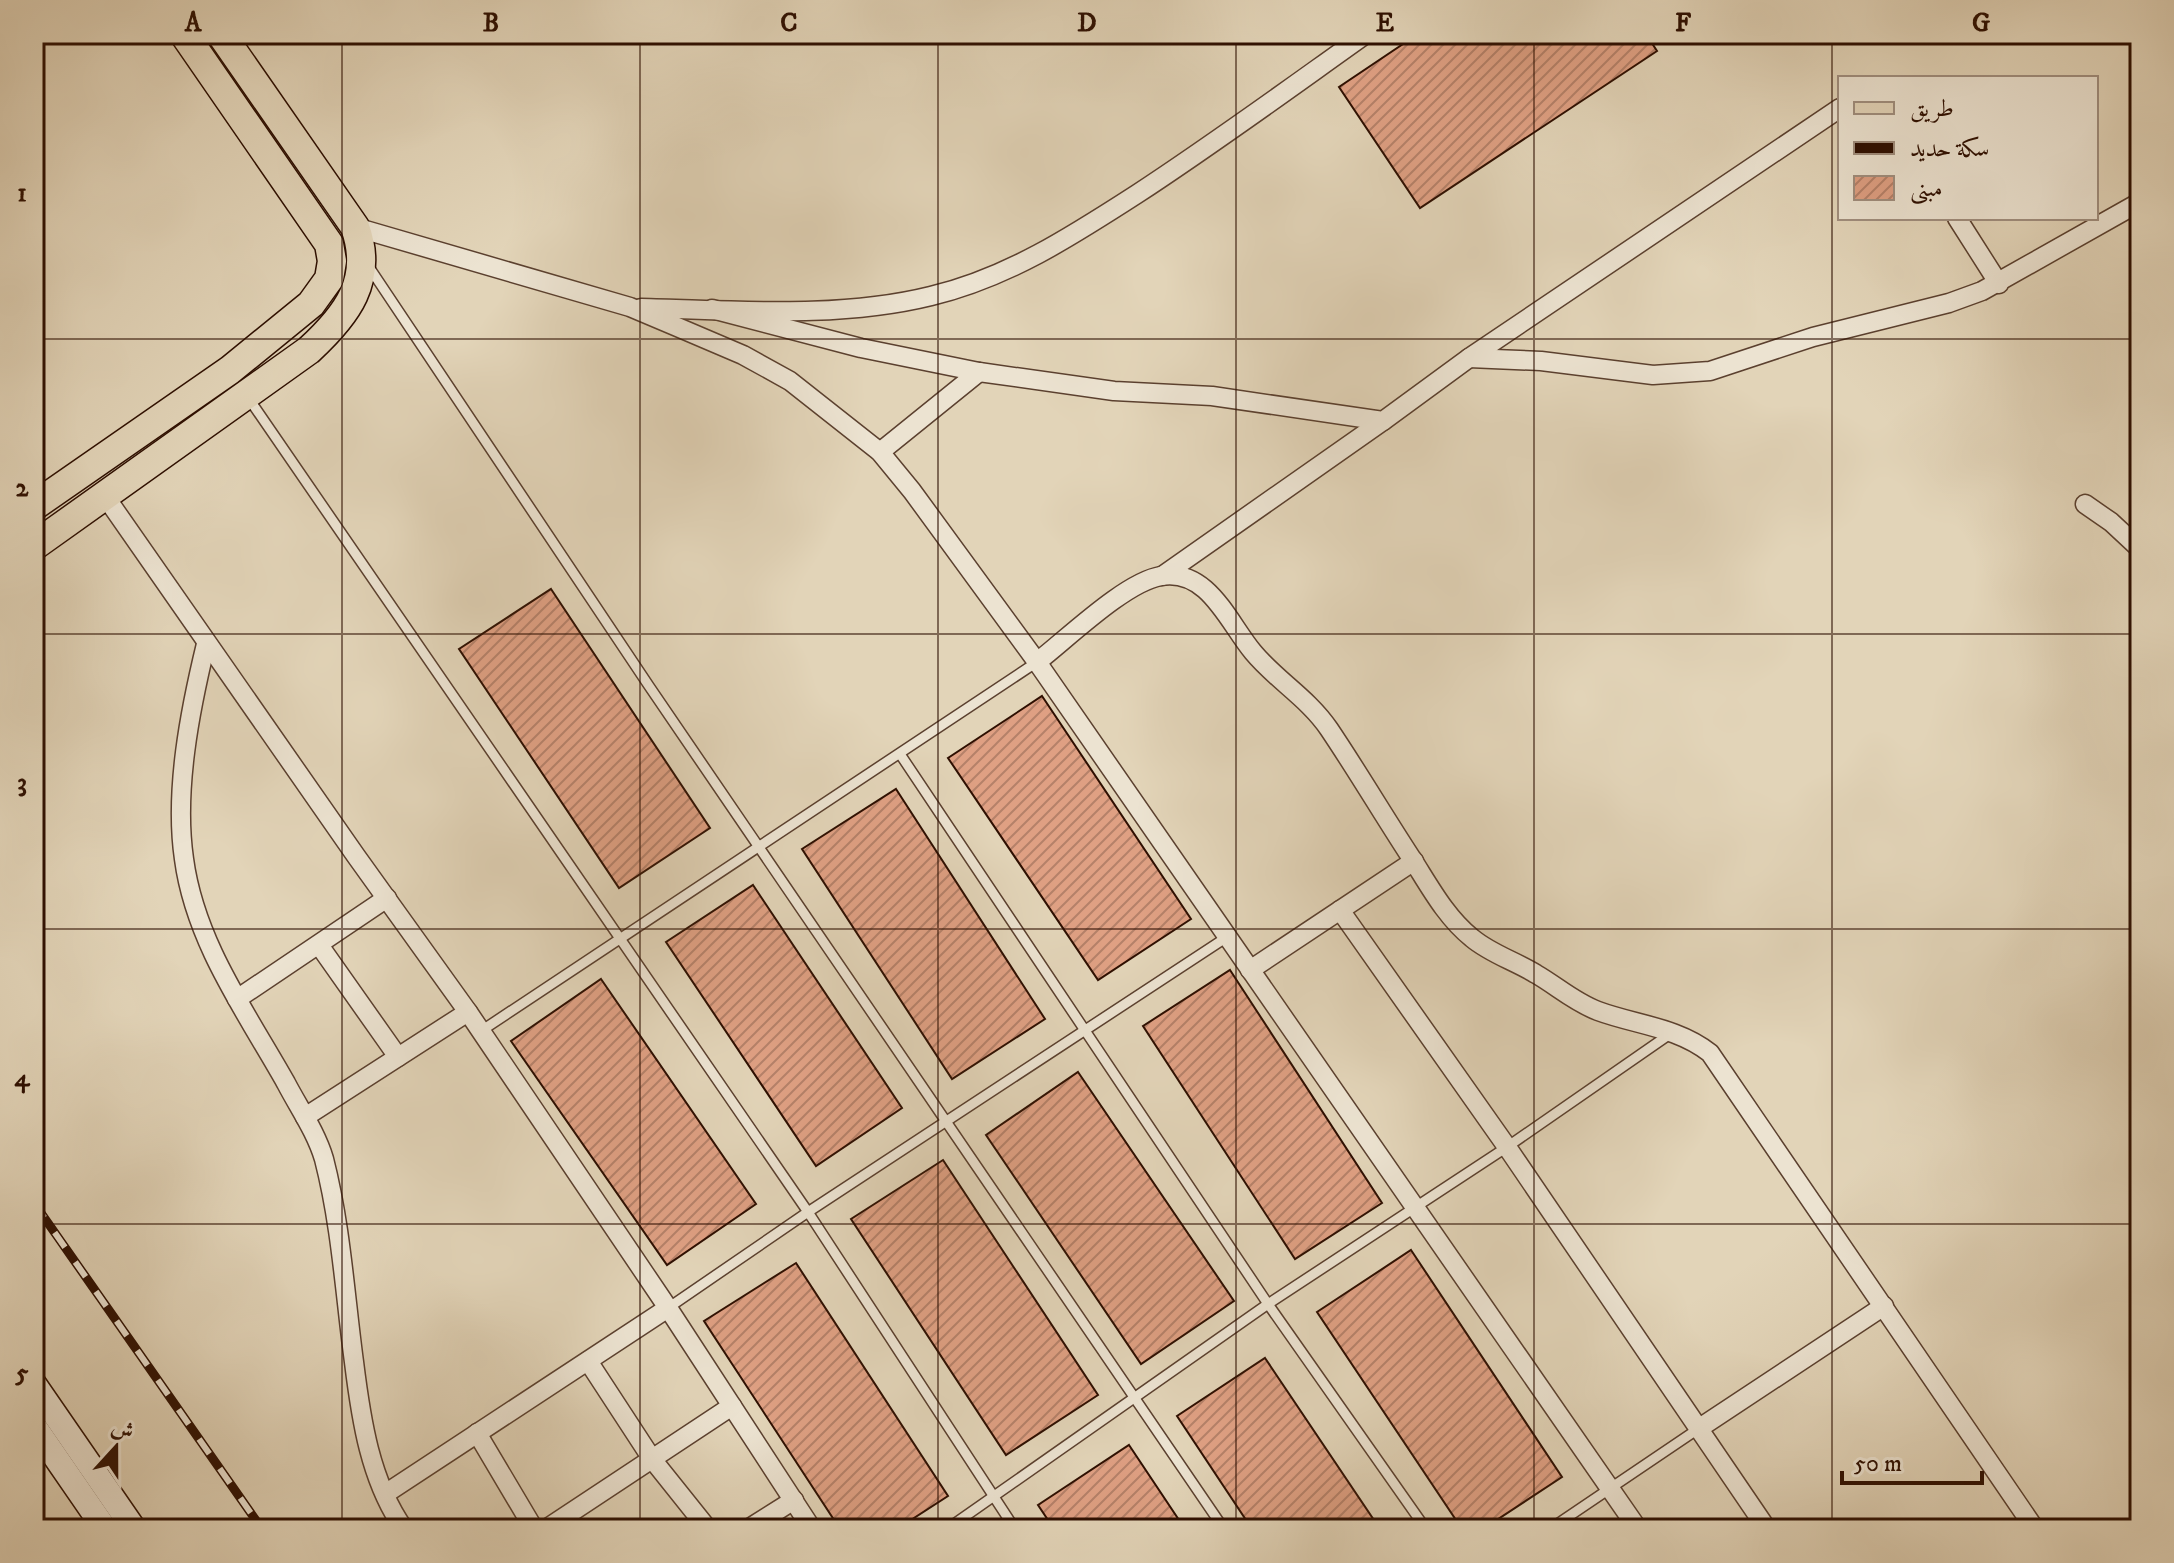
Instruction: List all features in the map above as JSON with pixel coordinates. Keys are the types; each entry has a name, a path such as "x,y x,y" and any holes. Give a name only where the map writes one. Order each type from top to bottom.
{"main road":[{"path":"184,34 348,247"},
{"path":"34,546 286,368 331,330 352,296 348,247 221,34"},
{"path":"34,506 230,370 295,318 323,291 332,261 348,247"},
{"path":"34,1384 134,1529"},
{"path":"34,1426 105,1529"}],"street":[{"path":"348,247 630,307 867,307 932,296 993,276 1068,238 1178,167 1366,34"},
{"path":"1037,662 1123,594 1143,582 1162,576 1469,358 1838,109"},
{"path":"1469,358 1541,361 1653,375 1710,371 1837,330 1949,303 1999,284 2140,202"},
{"path":"1958,220 1999,284"},
{"path":"630,307 743,355 790,381 880,452 1037,662 1638,1529"},
{"path":"712,309 888,355 979,372 1114,391 1212,396 1383,421"},
{"path":"880,452 979,372"},
{"path":"105,496 206,644 468,1012 668,1308 812,1529"},
{"path":"2085,504 2111,522 2140,549"},
{"path":"1162,576 1181,576 1199,583 1212,595 1254,654 1314,708 1446,912 1472,938 1539,975 1583,1005 1673,1032 1700,1045 1718,1063 2035,1529"},
{"path":"206,644 188,728 182,816 183,857 191,898 203,932 237,999 316,1136 324,1159 369,1449 385,1494 404,1529"},
{"path":"1250,970 1414,861"},
{"path":"237,999 387,898"},
{"path":"1340,910 1507,1147 1767,1529"},
{"path":"319,945 398,1057"},
{"path":"305,1117 468,1012"},
{"path":"1698,1429 1884,1306"},
{"path":"385,1494 668,1308"},
{"path":"588,1361 652,1459 708,1529"},
{"path":"546,1529 732,1406"},
{"path":"477,1433 534,1529"},
{"path":"748,1529 794,1500"}],"lane":[{"path":"348,247 1224,1529"},
{"path":"230,370 808,1212 1015,1529"},
{"path":"481,1031 1037,662"},
{"path":"900,754 1268,1304 1426,1529"},
{"path":"668,1308 808,1212 1227,937"},
{"path":"947,1529 1268,1304 1507,1147 1673,1032"},
{"path":"1550,1529 1698,1429"}],"building":[{"path":"1418,34 1646,34 1657,51 1420,208 1339,87"},
{"path":"551,589 710,828 619,888 459,649"},
{"path":"1042,696 1191,919 1098,980 948,758"},
{"path":"896,789 1045,1019 952,1079 802,849"},
{"path":"753,885 902,1108 816,1166 666,942"},
{"path":"1230,970 1382,1203 1295,1259 1143,1026"},
{"path":"601,979 756,1204 667,1265 511,1041"},
{"path":"1078,1072 1234,1301 1141,1364 986,1135"},
{"path":"943,1160 1098,1395 1006,1455 851,1219"},
{"path":"1411,1250 1562,1477 1483,1529 1462,1529 1317,1312"},
{"path":"796,1263 948,1496 897,1529 840,1529 704,1321"},
{"path":"1265,1358 1380,1529 1252,1529 1177,1416"},
{"path":"1129,1445 1185,1529 1054,1529 1038,1505"}],"railway":[{"path":"34,1203 262,1529"}]}
